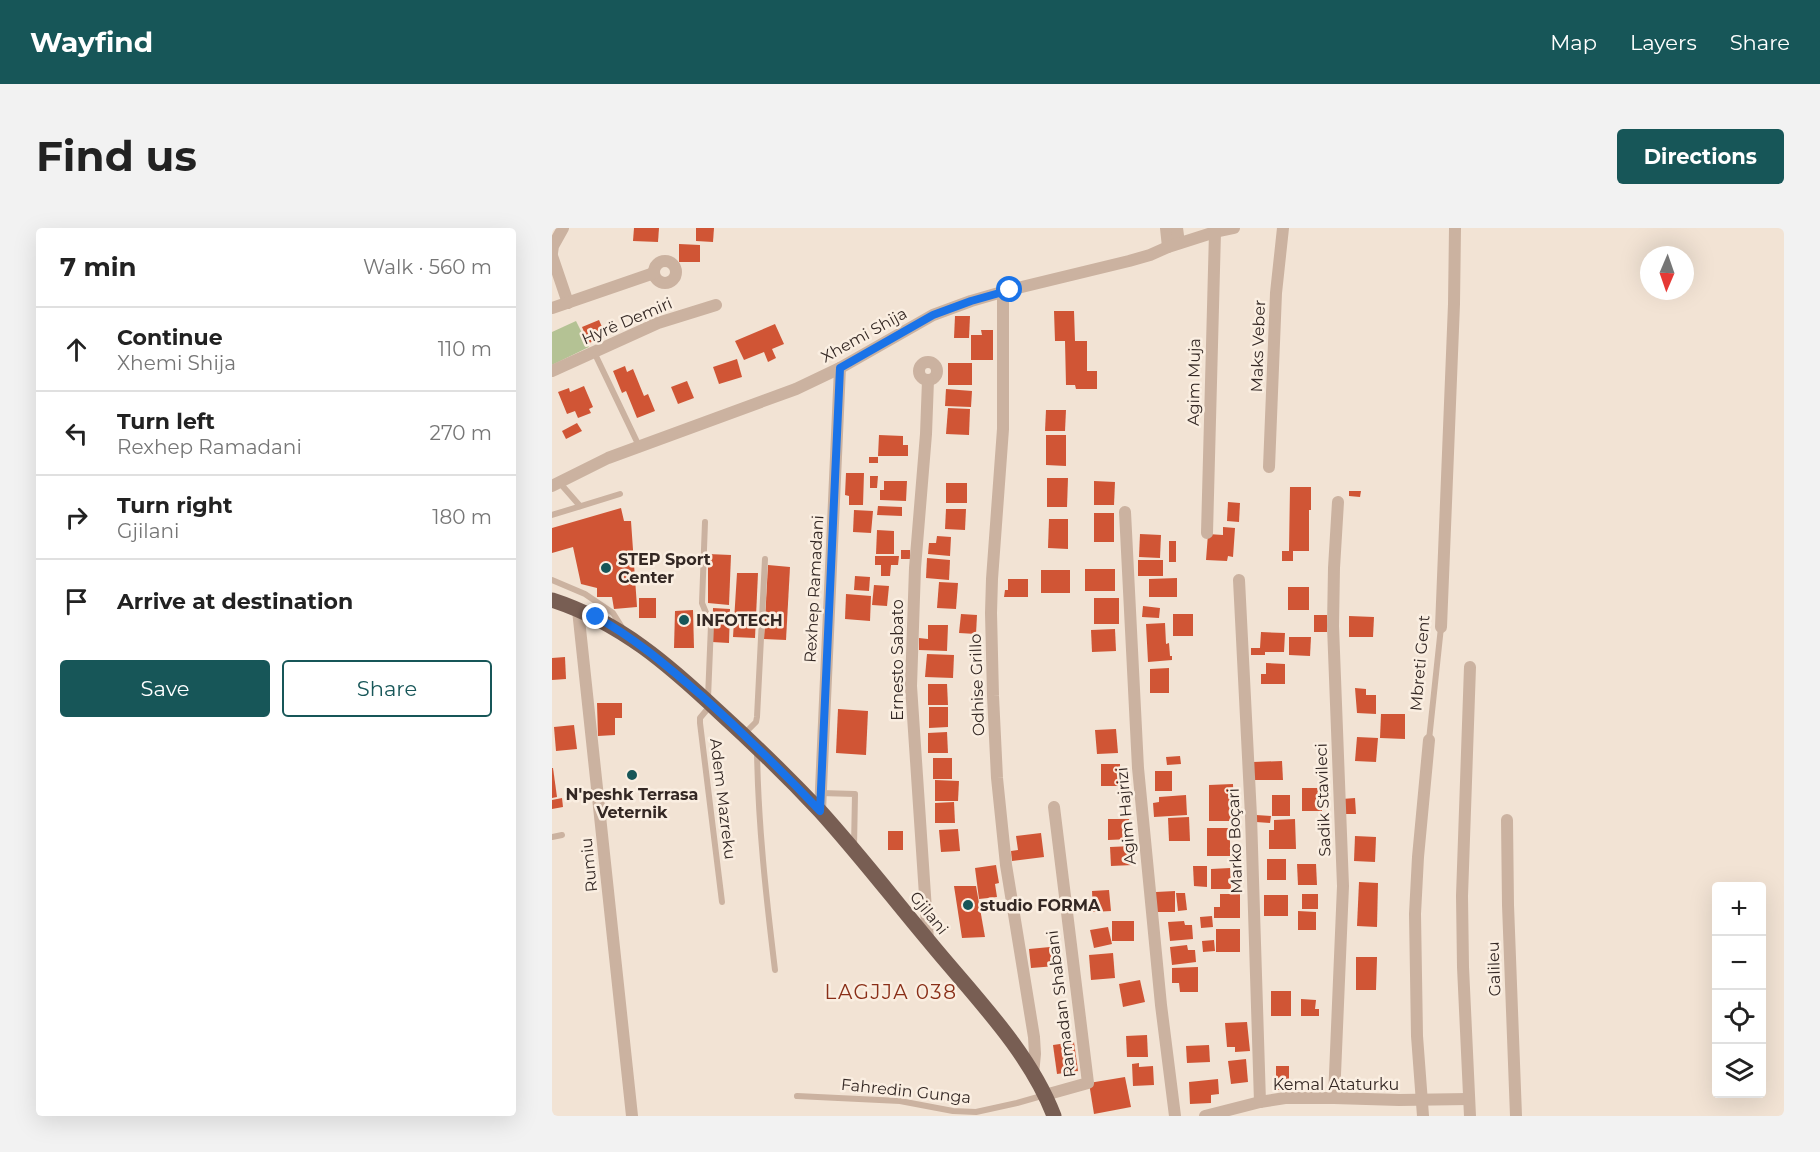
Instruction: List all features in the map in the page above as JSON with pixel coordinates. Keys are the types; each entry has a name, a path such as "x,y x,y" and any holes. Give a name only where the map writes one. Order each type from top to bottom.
{"main road":[{"name":"Gjilani","path":"552,600 582,611 627,635 670,668 757,747 820,811 985,1008 1033,1074 1046,1095 1054,1116"}],"street":[{"path":"563,228 553,246 552,255 568,303"},
{"path":"1166,228 1174,245"},
{"path":"1174,245 1177,228"},
{"name":"Xhemi Shija","path":"555,484 600,461 778,396 840,368 933,315 971,301 1129,261 1215,232 1234,228"},
{"name":"Maks Veber","path":"1269,467 1276,294 1283,228"},
{"name":"Mbreti Gent","path":"1441,627 1453,339 1455,228"},
{"name":"Agim Muja","path":"1207,533 1215,232"},
{"path":"552,308 654,273"},
{"name":"Odhise Grillo","path":"1003,292 1003,429 992,579 991,664 1001,821 1034,1037 1033,1074"},
{"name":"Hyrë Demiri","path":"552,371 658,323 717,306"},
{"name":"Rexhep Ramadani","path":"820,811 840,368"},
{"name":"Ernesto Sabato","path":"928,380 915,578 911,686 928,940"},
{"name":"Sadik Stavileci","path":"1334,1098 1343,886 1333,627 1338,502"},
{"name":"Agim Hajrizi","path":"1125,512 1139,779 1161,1005 1175,1116"},
{"name":"Marko Boçari","path":"1239,580 1251,816 1260,1102"},
{"name":"Rumiu","path":"582,611 632,1116"},
{"path":"1470,668 1461,896 1470,1116"},
{"name":"Mbreti Gent","path":"1423,1116 1417,1036 1415,914 1429,740"},
{"name":"Ramadan Shabani","path":"1046,1095 1088,1083 1054,807"},
{"name":"Galileu","path":"1507,820 1516,1116"},
{"name":"Kemal Ataturku","path":"1205,1116 1286,1098 1469,1099"}],"lane":[{"path":"594,352 639,447"},
{"path":"555,484 580,506"},
{"path":"552,515 620,494"},
{"name":"Adem Mazreku","path":"705,522 702,603 711,625 710,703 700,723 722,902"},
{"path":"744,735 756,722 757,717 765,559"},
{"path":"552,580 585,594 613,613 627,635"},
{"path":"582,611 585,594"},
{"name":"Mbreti Gent","path":"1429,740 1441,627"},
{"path":"757,747 758,806 775,970"},
{"path":"821,793 855,794 854,850"},
{"path":"552,837 562,835"},
{"name":"Fahredin Gunga","path":"797,1096 900,1101 953,1111 976,1112 1009,1106 1046,1095"}],"green space":[{"path":"576,321 589,347 552,365 552,332"}],"building":[{"path":"634,228 659,228 658,242 633,241"},
{"path":"696,228 714,228 713,242 696,241"},
{"path":"679,244 700,245 700,262 679,262"},
{"path":"1054,311 1074,311 1075,341 1087,341 1087,371 1097,371 1097,389 1076,389 1075,385 1066,385 1065,341 1055,341"},
{"path":"955,316 970,316 969,338 954,338"},
{"path":"599,320 606,336 589,343 582,327"},
{"path":"775,324 784,344 772,349 776,358 768,362 764,352 744,360 735,341"},
{"path":"981,330 993,330 993,360 971,360 971,335 982,335"},
{"path":"737,359 742,377 719,384 713,367"},
{"path":"948,363 972,363 972,385 948,385"},
{"path":"625,366 627,372 633,369 644,396 648,394 655,411 637,418 626,391 622,393 613,371"},
{"path":"687,381 694,398 678,404 671,387"},
{"path":"584,386 593,407 589,409 591,413 578,418 575,411 567,414 558,392 569,388 570,392"},
{"path":"946,389 972,391 971,407 945,406"},
{"path":"948,408 970,409 969,435 946,434"},
{"path":"1046,410 1066,410 1065,431 1045,431"},
{"path":"577,423 582,431 566,439 562,431"},
{"path":"879,435 903,436 903,445 908,445 908,456 878,456"},
{"path":"1046,435 1066,435 1066,466 1046,465"},
{"path":"869,457 878,457 878,463 869,463"},
{"path":"846,473 864,473 863,505 849,505 849,496 845,495"},
{"path":"870,476 878,476 877,488 870,488"},
{"path":"1047,478 1068,478 1067,507 1047,507"},
{"path":"884,481 907,481 906,501 880,500 880,490 884,490"},
{"path":"1094,481 1115,482 1114,505 1094,505"},
{"path":"946,483 967,483 967,503 946,503"},
{"path":"1290,487 1311,487 1309,551 1293,551 1293,561 1282,561 1282,551 1289,551"},
{"path":"1349,491 1361,491 1360,497 1349,496"},
{"path":"1228,502 1240,503 1239,522 1227,521"},
{"path":"878,506 902,507 902,516 877,515"},
{"name":"STEP Sport Center","path":"621,508 624,521 631,521 637,607 614,609 612,597 597,597 597,588 581,584 573,547 552,553 552,528"},
{"path":"946,509 966,509 965,530 945,529"},
{"path":"854,510 873,511 871,533 853,532"},
{"path":"1094,513 1114,513 1114,542 1094,542"},
{"path":"1049,519 1068,519 1068,549 1048,548"},
{"path":"1223,527 1235,528 1233,557 1228,556 1227,561 1206,560 1208,534 1223,535"},
{"path":"877,530 894,531 894,554 876,554"},
{"path":"1140,534 1161,535 1160,558 1139,557"},
{"path":"937,536 951,537 950,556 928,554 929,543 936,543"},
{"path":"1169,541 1176,541 1176,562 1169,562"},
{"path":"901,550 910,550 910,559 901,559"},
{"path":"708,554 731,555 729,605 708,603"},
{"path":"875,556 899,556 898,565 891,565 890,576 881,576 881,565 875,565"},
{"path":"927,558 950,560 949,580 926,578"},
{"path":"1138,560 1163,560 1163,576 1138,576"},
{"path":"768,565 790,567 786,640 764,639"},
{"path":"1085,569 1115,569 1115,591 1085,591"},
{"path":"1041,570 1070,570 1070,593 1041,593"},
{"path":"737,573 758,573 755,638 733,637"},
{"path":"855,576 870,577 869,591 854,590"},
{"path":"1177,578 1177,597 1149,597 1149,579"},
{"path":"1008,579 1028,579 1028,597 1004,597 1005,590 1008,590"},
{"path":"939,582 958,583 956,609 937,608"},
{"path":"874,585 889,586 887,606 872,605"},
{"path":"1288,587 1309,587 1309,610 1288,610"},
{"path":"846,594 871,596 870,621 845,619"},
{"path":"639,598 656,598 656,618 639,618"},
{"path":"1094,598 1119,598 1119,624 1094,624"},
{"path":"1143,606 1160,608 1159,618 1142,617"},
{"path":"713,608 730,609 729,643 712,642"},
{"name":"INFOTECH","path":"693,610 694,648 674,648 675,611"},
{"path":"961,614 977,615 976,634 959,633"},
{"path":"1173,614 1193,614 1193,636 1173,636"},
{"path":"1314,615 1327,615 1327,632 1314,632"},
{"path":"1349,616 1374,617 1373,637 1349,637"},
{"path":"1165,623 1166,644 1169,643 1172,660 1148,662 1146,624"},
{"path":"928,625 948,625 947,651 919,650 919,638 928,639"},
{"path":"1115,629 1116,651 1092,652 1091,630"},
{"path":"1261,632 1285,633 1284,652 1251,655 1251,648 1260,648"},
{"path":"1289,637 1311,637 1310,656 1289,655"},
{"path":"927,654 954,655 953,678 925,677"},
{"path":"565,657 566,679 552,680 552,658"},
{"path":"1266,663 1285,664 1285,684 1261,684 1261,674 1266,674"},
{"path":"1169,668 1169,693 1150,693 1150,669"},
{"path":"928,684 947,684 948,705 928,705"},
{"path":"1355,688 1366,689 1366,695 1376,695 1376,714 1357,713"},
{"path":"597,703 622,703 622,718 615,718 615,735 598,736"},
{"path":"929,707 948,707 948,727 929,728"},
{"path":"838,709 868,711 866,755 836,753"},
{"path":"1381,714 1405,714 1405,739 1380,738"},
{"path":"574,725 577,749 556,751 554,727"},
{"path":"1116,729 1118,753 1097,754 1095,730"},
{"path":"947,732 948,753 928,753 928,733"},
{"path":"1357,737 1378,738 1376,762 1355,761"},
{"path":"1180,756 1181,764 1167,765 1166,757"},
{"path":"933,758 952,758 952,779 933,779"},
{"path":"1282,761 1283,780 1253,780 1253,762"},
{"path":"1101,764 1120,764 1120,786 1101,786"},
{"path":"552,768 557,797 552,798"},
{"path":"1155,771 1172,771 1172,791 1155,791"},
{"path":"935,780 959,781 958,801 935,801"},
{"path":"1233,784 1234,821 1209,821 1209,785"},
{"path":"1302,788 1322,788 1322,811 1302,811"},
{"path":"1186,795 1187,815 1154,817 1153,803 1159,802 1159,797"},
{"path":"1272,795 1290,795 1290,816 1272,816"},
{"path":"562,798 563,807 552,809 552,800"},
{"path":"1355,798 1356,814 1343,814 1342,799"},
{"path":"954,802 955,823 935,823 935,803"},
{"path":"1256,815 1271,816 1270,823 1256,822"},
{"path":"1189,817 1190,841 1169,841 1168,818"},
{"path":"1108,819 1129,819 1130,839 1108,840"},
{"path":"1295,819 1296,849 1269,849 1269,830 1274,830 1274,820"},
{"path":"1207,828 1230,828 1230,856 1207,856"},
{"path":"958,829 960,851 941,852 939,830"},
{"path":"888,831 903,831 903,850 888,850"},
{"path":"1041,833 1044,857 1012,861 1011,851 1018,850 1016,836"},
{"path":"1355,836 1376,837 1375,862 1354,861"},
{"path":"1133,846 1133,865 1111,866 1110,847"},
{"path":"1267,859 1286,859 1286,880 1267,880"},
{"path":"1297,864 1316,864 1317,885 1298,885"},
{"path":"996,865 999,883 995,884 997,897 979,899 975,868"},
{"path":"1193,866 1207,866 1207,887 1194,886"},
{"path":"1230,868 1231,889 1211,889 1211,869"},
{"path":"1359,882 1378,883 1377,927 1357,926"},
{"name":"studio FORMA","path":"954,886 976,886 985,937 962,938"},
{"path":"1109,890 1111,911 1093,912 1092,891"},
{"path":"1175,891 1175,912 1156,912 1156,892"},
{"path":"1176,893 1185,893 1187,910 1178,911"},
{"path":"1220,894 1240,894 1240,918 1214,918 1214,907 1220,907"},
{"path":"1302,894 1318,894 1318,909 1302,909"},
{"path":"1264,895 1288,895 1288,916 1264,916"},
{"path":"1298,911 1316,912 1316,930 1298,930"},
{"path":"1212,916 1213,927 1201,928 1200,917"},
{"path":"1112,921 1134,921 1134,941 1112,941"},
{"path":"1184,921 1185,925 1192,925 1193,939 1170,941 1168,922"},
{"path":"1108,927 1112,944 1094,948 1090,930"},
{"path":"1216,929 1240,929 1240,952 1216,952"},
{"path":"1214,940 1215,951 1203,952 1202,941"},
{"path":"1187,945 1188,950 1195,950 1196,962 1172,965 1170,947"},
{"path":"1050,947 1051,955 1055,954 1056,966 1031,968 1029,949"},
{"path":"1113,953 1115,978 1091,980 1089,955"},
{"path":"1356,957 1377,957 1376,990 1356,990"},
{"path":"1198,967 1198,992 1180,992 1179,983 1172,983 1172,968"},
{"path":"1140,980 1145,1002 1123,1007 1119,984"},
{"path":"1271,991 1291,991 1291,1016 1271,1016"},
{"path":"1301,999 1316,1000 1315,1009 1319,1009 1319,1016 1301,1016"},
{"path":"1247,1022 1250,1051 1235,1052 1235,1047 1227,1047 1225,1023"},
{"path":"1147,1035 1148,1057 1127,1057 1126,1036"},
{"path":"1074,1042 1078,1071 1057,1074 1053,1045"},
{"path":"1209,1045 1210,1062 1187,1063 1186,1046"},
{"path":"1246,1059 1248,1082 1231,1084 1228,1061"},
{"path":"1139,1063 1139,1067 1153,1066 1154,1085 1133,1086 1132,1064"},
{"path":"1276,1066 1289,1066 1289,1090 1276,1090"},
{"path":"1125,1077 1131,1107 1094,1114 1089,1083"},
{"path":"1218,1079 1219,1094 1211,1095 1211,1103 1190,1104 1189,1082"}],"place":[{"name":"STEP Sport Center","path":"606,568"},
{"name":"INFOTECH","path":"684,620"},
{"name":"N'peshk Terrasa Veternik","path":"632,775"},
{"name":"studio FORMA","path":"968,905"}],"district":[{"name":"LAGJJA 038","path":"891,992"}],"route":[{"path":"596,617 632,638 670,668 757,747 820,811 840,368 933,315 1010,290"}]}
